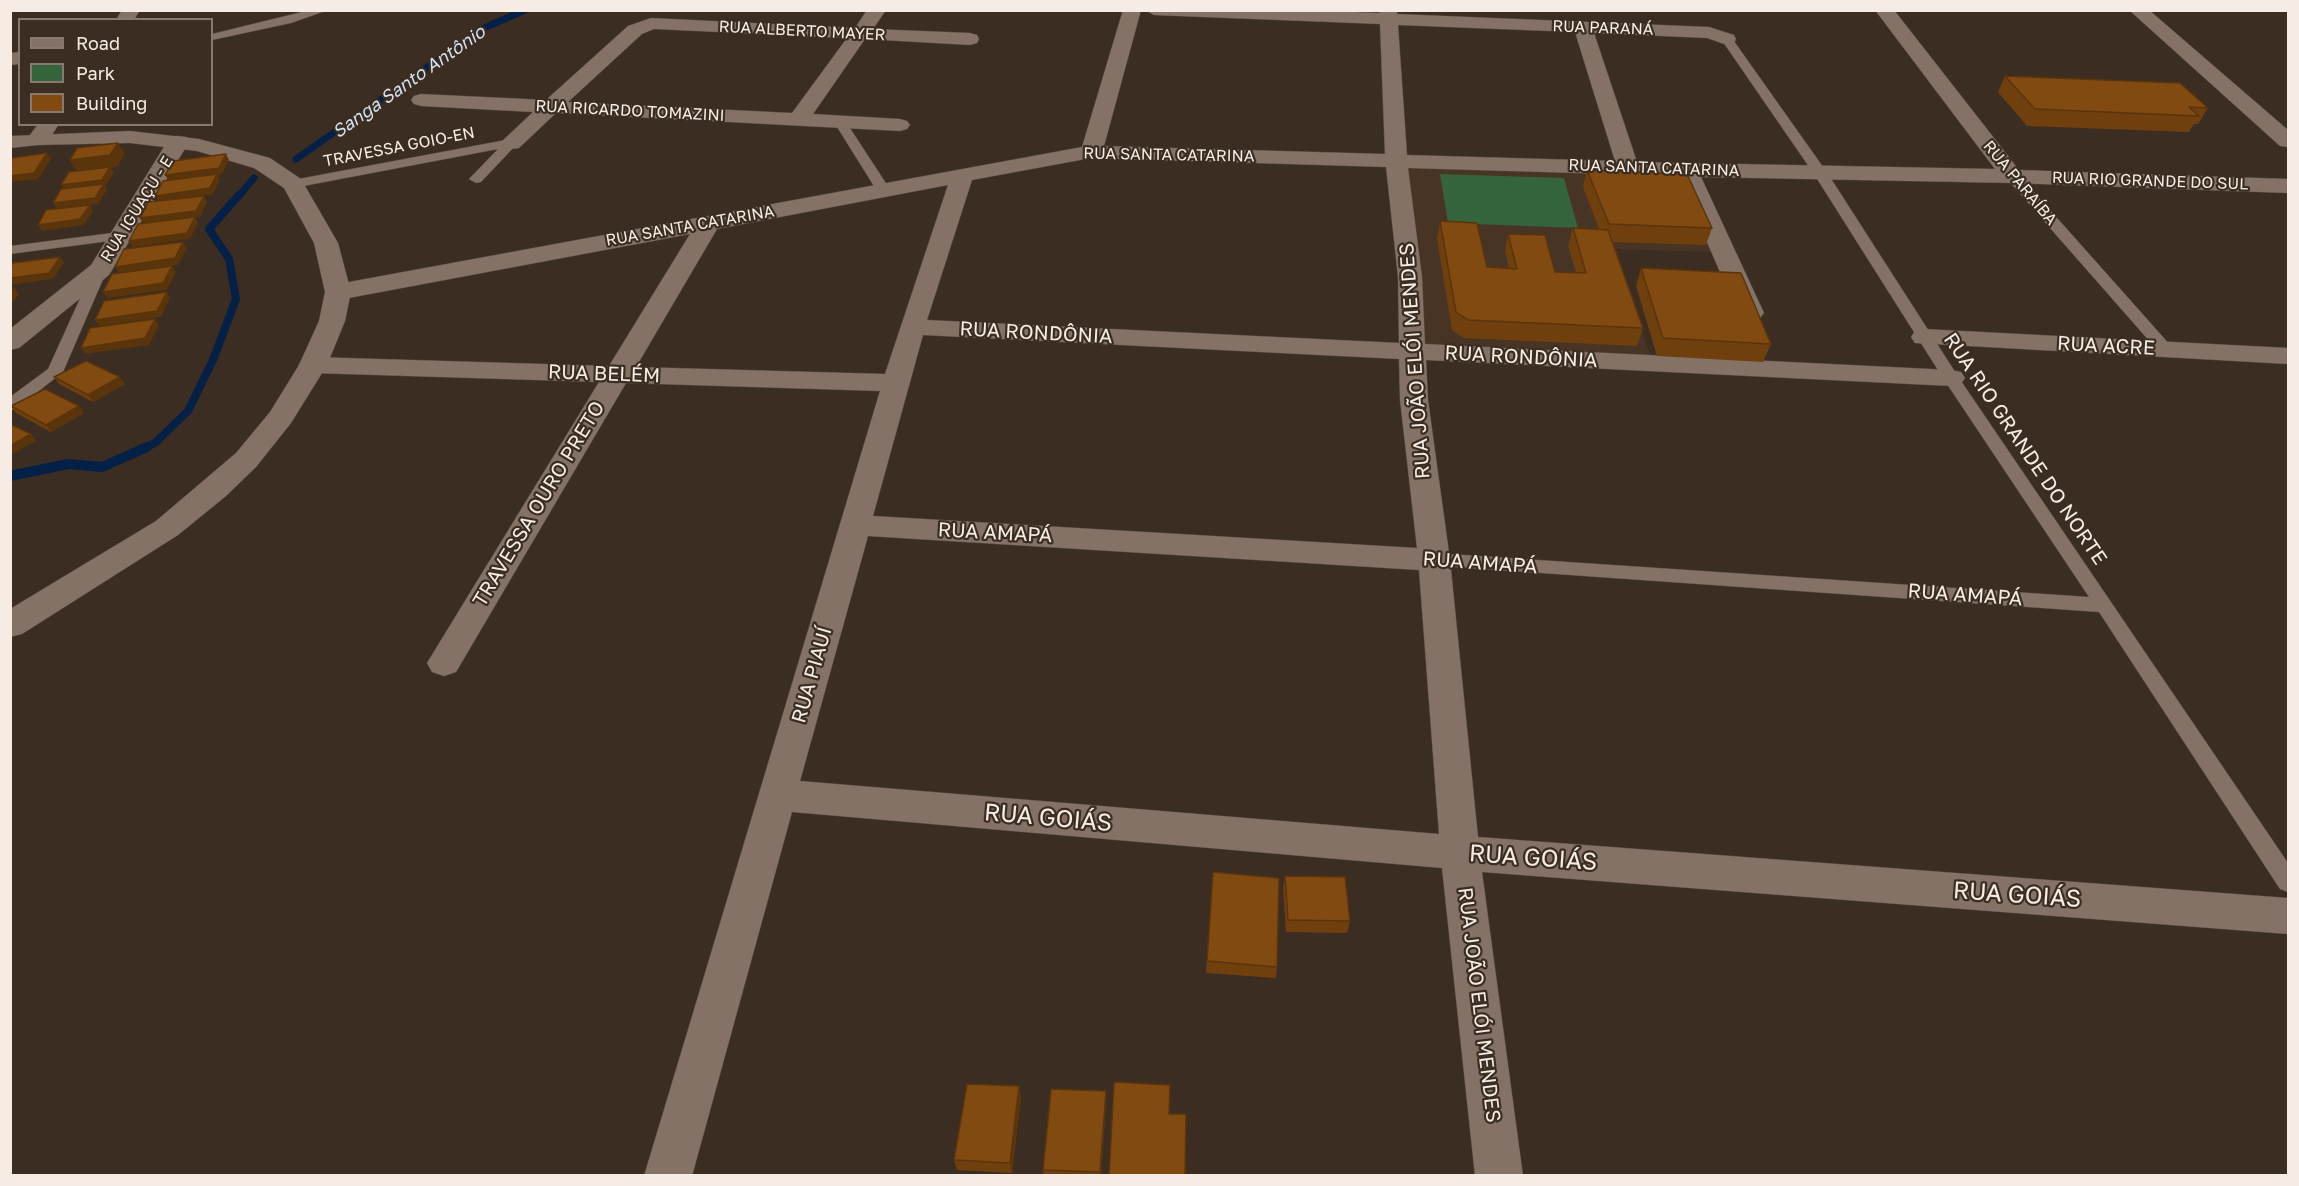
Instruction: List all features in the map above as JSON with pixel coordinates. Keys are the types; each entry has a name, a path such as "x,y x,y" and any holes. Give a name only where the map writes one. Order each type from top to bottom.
{"street":[{"path":"798,120 877,10"},
{"path":"1091,152 1132,10"},
{"name":"RUA PARANÁ","path":"1154,10 1389,15 1708,33 1727,39"},
{"path":"1632,10 1640,29"},
{"name":"RUA PARAÍBA","path":"1884,10 2012,176"},
{"path":"2138,10 2289,141"},
{"name":"RUA JOÃO ELÓI MENDES","path":"1389,15 1396,160 1410,277 1414,400 1434,560 1460,853 1499,1176"},
{"name":"RUA ALBERTO MAYER","path":"553,106 635,30 651,23 970,39"},
{"path":"1583,27 1628,168"},
{"name":"RUA RICARDO TOMAZINI","path":"421,100 900,125"},
{"path":"512,143 553,106"},
{"path":"10,142 44,132 130,137 199,145 262,163 293,184 326,243 338,292 332,321 313,365 273,426 246,459 215,489 167,528 10,625"},
{"name":"RUA IGUAÇU - E","path":"10,342 100,270 178,142"},
{"name":"RUA SANTA CATARINA","path":"338,292 884,191 1038,160 1091,152 1821,174 2012,176"},
{"path":"1686,170 1769,352"},
{"name":"RUA PIAUÍ","path":"668,1176 895,383 962,176"},
{"name":"RUA RIO GRANDE DO SUL","path":"2012,176 2289,186"},
{"name":"TRAVESSA OURO PRETO","path":"444,663 709,222"},
{"name":"RUA RONDÔNIA","path":"912,327 1413,352 1769,352 1951,378"},
{"name":"RUA ACRE","path":"1924,337 2289,356"},
{"name":"RUA BELÉM","path":"313,365 895,383"},
{"name":"RUA AMAPÁ","path":"855,525 1434,560"},
{"name":"RUA GOIÁS","path":"777,795 1460,853 2289,916"}],"lane":[{"path":"213,37 287,21 323,10"},
{"name":"RUA RIO GRANDE DO NORTE","path":"1727,39 1821,174 1951,378 2289,882"},
{"path":"840,122 884,191"},
{"path":"476,178 512,143"},
{"name":"TRAVESSA GOIO-EN","path":"293,184 512,143"},
{"name":"RUA PARAÍBA","path":"2012,176 2165,349"},
{"path":"10,250 120,236"},
{"path":"10,405 55,372 100,270"},
{"name":"RUA AMAPÁ","path":"1434,560 2105,605"}],"shaded area":[{"path":"1404,165 1678,176 1712,252 1616,249 1652,361 1425,348"}],"green space":[{"path":"1440,174 1564,178 1578,228 1448,223"}],"building":[{"path":"2005,76 2180,83 2208,108 2189,107 2199,116 2035,109"},
{"path":"118,143 110,155 70,160 77,148"},
{"path":"47,153 34,173 10,176 12,158"},
{"path":"226,154 219,168 165,175 173,161"},
{"path":"110,167 102,180 61,185 69,172"},
{"path":"1587,170 1687,174 1712,228 1609,224"},
{"path":"217,174 210,188 155,196 163,181"},
{"path":"104,184 95,198 53,203 61,189"},
{"path":"204,196 196,211 140,218 148,202"},
{"path":"90,205 80,219 38,225 46,210"},
{"path":"195,217 187,233 129,241 138,224"},
{"path":"1440,221 1477,223 1487,267 1517,269 1508,234 1545,235 1555,272 1586,273 1573,228 1608,230 1643,328 1468,320 1456,312"},
{"path":"183,242 175,258 115,267 124,249"},
{"path":"60,257 49,273 10,278 10,267 13,263"},
{"path":"172,266 163,283 103,292 112,274"},
{"path":"1641,268 1741,273 1771,344 1663,338"},
{"path":"167,292 157,311 95,320 104,301"},
{"path":"155,319 145,338 81,348 90,328"},
{"path":"86,361 120,377 88,395 54,377"},
{"path":"45,389 79,406 46,425 11,406"},
{"path":"10,424 31,434 10,446"},
{"path":"1213,872 1279,878 1277,967 1207,961"},
{"path":"1285,876 1345,877 1350,921 1288,920"},
{"path":"1114,1082 1170,1085 1169,1114 1186,1114 1185,1176 1109,1176"},
{"path":"967,1084 1019,1086 1010,1163 954,1160"},
{"path":"1051,1089 1106,1091 1100,1172 1043,1170"}],"waterway":[{"name":"Sanga Santo Antônio","path":"296,159 482,29 525,10"},
{"name":"Sanga Santo Antônio","path":"238,197 254,178"},
{"name":"Sanga Santo Antônio","path":"144,448 155,443 188,411 213,360 236,299 229,259 209,229 239,195"},
{"name":"Sanga Santo Antônio","path":"10,476 68,464 102,467 147,447"}]}
